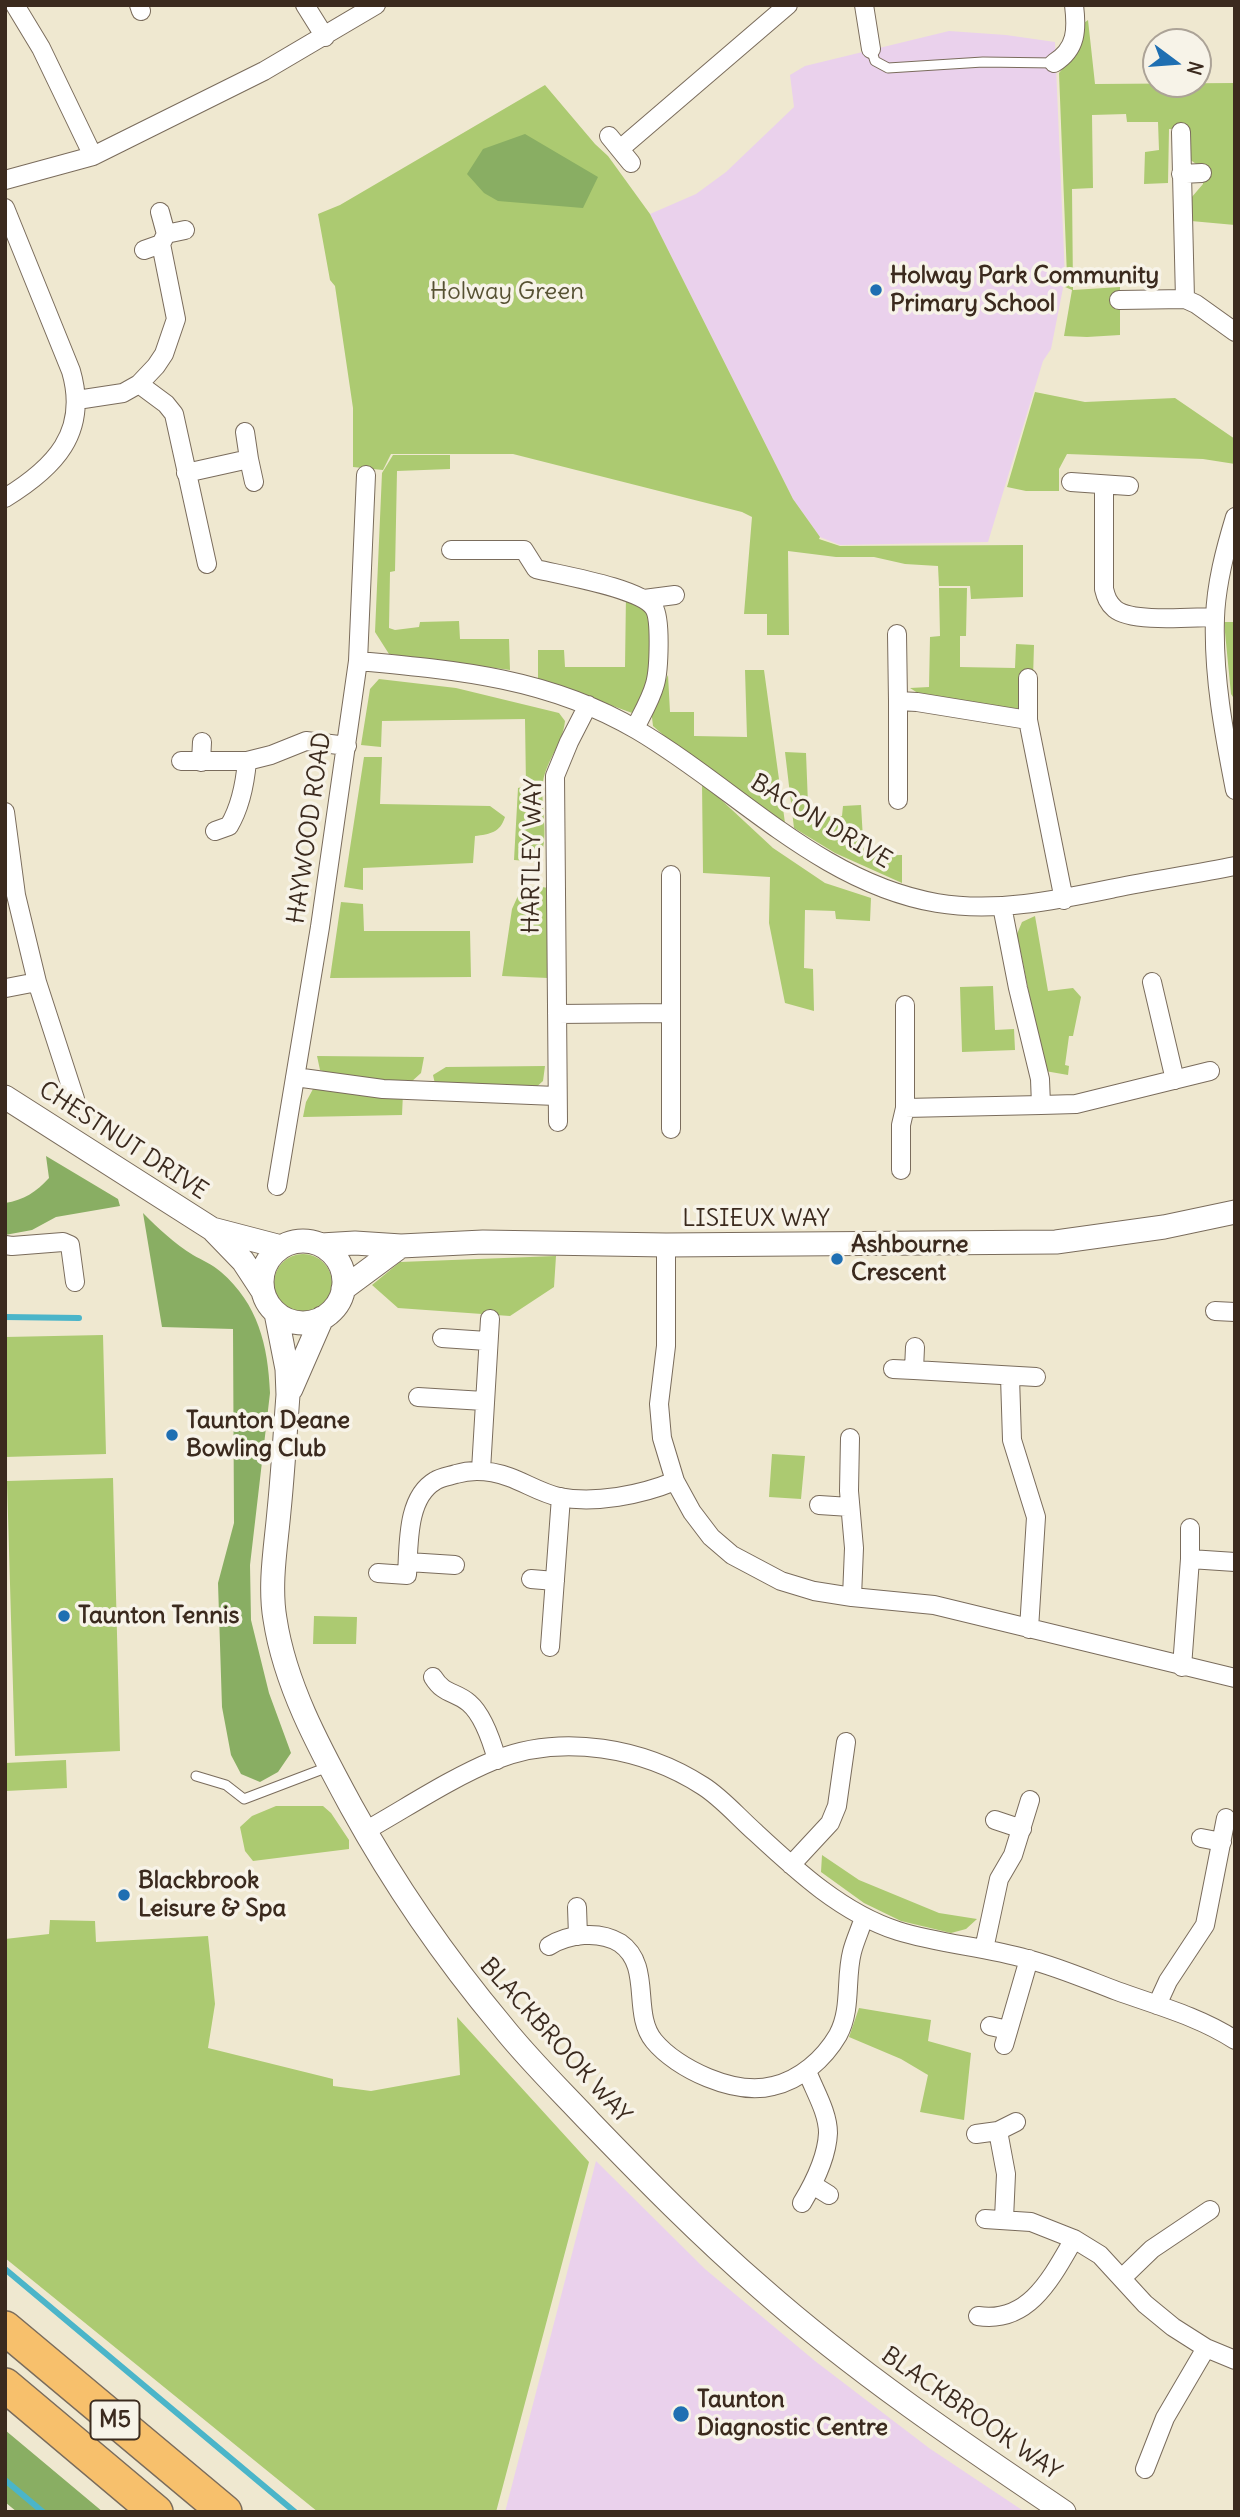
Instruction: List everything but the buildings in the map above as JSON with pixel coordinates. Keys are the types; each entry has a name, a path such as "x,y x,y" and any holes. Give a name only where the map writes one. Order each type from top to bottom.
{"highway":[{"name":"M5","path":"5,2328 225,2512"},
{"name":"M5","path":"5,2385 156,2512"}],"street":[{"path":"15,5 41,48 93,156"},
{"path":"305,5 325,37"},
{"path":"5,180 93,156 264,71 376,5"},
{"path":"620,150 788,5"},
{"path":"864,5 872,49"},
{"path":"1054,63 1063,57 1075,40 1077,26 1074,5"},
{"path":"1181,132 1185,299"},
{"path":"1181,174 1202,173"},
{"path":"5,208 71,371 76,400 71,433 53,461 28,484 5,498"},
{"path":"76,400 123,393 139,384 164,354 176,319 157,243 160,212"},
{"path":"157,243 184,230"},
{"path":"1119,300 1185,299 1235,332"},
{"path":"139,384 166,404 174,414 206,564"},
{"path":"245,432 254,482"},
{"path":"186,472 249,459"},
{"name":"HAYWOOD ROAD","path":"277,1186 320,927 358,661 366,475"},
{"path":"1071,482 1129,486"},
{"path":"1104,485 1104,589 1114,609 1131,616 1215,617"},
{"path":"1235,517 1223,560 1215,617 1235,790"},
{"path":"450,550 524,550 536,569 621,589 644,599 654,608 658,622 656,681 635,728"},
{"path":"644,599 675,595"},
{"path":"897,634 898,800"},
{"name":"BACON DRIVE","path":"358,661 481,674 546,689 588,705 635,728 668,749 785,834 864,881 895,893 936,903 1002,906 1064,900 1235,866"},
{"path":"1028,678 1028,720 1064,900"},
{"path":"898,701 1028,720"},
{"name":"HARTLEY WAY","path":"558,1122 555,776 588,705"},
{"path":"181,761 247,761 306,741 347,746"},
{"path":"201,762 202,742"},
{"path":"215,831 229,826 236,814 247,761"},
{"path":"5,812 16,895 37,982 75,1098"},
{"path":"671,875 671,1129"},
{"path":"1002,906 1040,1079 1041,1105"},
{"path":"6,988 37,982"},
{"path":"1152,982 1175,1080"},
{"path":"901,1170 901,1125 905,1108 905,1005"},
{"path":"557,1014 670,1013"},
{"path":"905,1108 1076,1104 1210,1071"},
{"path":"295,1077 383,1089 556,1096"},
{"name":"CHESTNUT DRIVE","path":"5,1097 212,1229 243,1261 262,1290"},
{"name":"LISIEUX WAY","path":"321,1245 355,1243 401,1246 483,1242 666,1245 1056,1242 1164,1227 1235,1212"},
{"name":"CHESTNUT DRIVE","path":"212,1229 281,1247"},
{"path":"301,1241 321,1245 339,1264 343,1289 338,1303 322,1318 298,1323 282,1318 267,1303 262,1290 262,1274 269,1258 281,1247 301,1241"},
{"path":"5,1245 63,1242 70,1245 75,1282"},
{"path":"666,1245 666,1346 659,1404 662,1438 675,1481 692,1512 732,1555 781,1581 814,1591 934,1605 1235,1678"},
{"path":"343,1289 401,1246"},
{"path":"1215,1311 1235,1312"},
{"name":"BLACKBROOK WAY","path":"276,1313 287,1370 288,1395 274,1564 274,1616 291,1681 330,1766 365,1831 412,1908 496,2019 639,2173 720,2251 804,2325 955,2438 1064,2512"},
{"name":"BLACKBROOK WAY","path":"288,1395 322,1318"},
{"path":"481,1470 490,1319"},
{"path":"442,1338 487,1341"},
{"path":"914,1370 915,1347"},
{"path":"893,1369 1036,1377"},
{"path":"1010,1377 1012,1440 1036,1517 1029,1629"},
{"path":"418,1396 485,1401"},
{"path":"850,1438 850,1507 854,1548 852,1597"},
{"path":"378,1573 407,1575 413,1515 420,1496 435,1481 464,1471 481,1470 507,1476 561,1497 620,1498 675,1481"},
{"path":"550,1647 561,1497"},
{"path":"819,1505 850,1507"},
{"path":"1182,1667 1190,1528"},
{"path":"1190,1559 1235,1562"},
{"path":"408,1562 455,1565"},
{"path":"531,1579 555,1581"},
{"path":"434,1688 469,1703 480,1718 497,1759"},
{"path":"791,1865 830,1823 837,1806 846,1742"},
{"path":"365,1831 436,1789 497,1759 536,1749 569,1746 628,1753 651,1760 705,1787 791,1865 825,1892 864,1917 897,1930 1029,1959 1157,2005 1235,2039"},
{"path":"984,1949 999,1879 1013,1855 1030,1800"},
{"path":"1157,2005 1168,1981 1205,1925 1226,1818"},
{"path":"995,1820 1022,1829"},
{"path":"1201,1838 1222,1842"},
{"path":"577,1907 578,1936"},
{"path":"549,1945 561,1938 578,1936 598,1936 619,1943 633,1959 640,1980 643,2017 651,2038 670,2058 714,2080 754,2087 772,2087 807,2071 824,2054 843,2022 852,1953 864,1917"},
{"path":"990,2026 1006,2038 1029,1959"},
{"path":"802,2203 821,2190 828,2132 824,2113 807,2071"},
{"path":"976,2134 998,2131 1016,2122"},
{"path":"998,2131 1006,2174 1004,2219"},
{"path":"1122,2278 1152,2249 1210,2210"},
{"path":"985,2219 1031,2222 1074,2239 1100,2255 1145,2304 1173,2327 1206,2348 1235,2360"},
{"path":"978,2316 1004,2316 1023,2308 1039,2295 1074,2239"},
{"path":"1145,2469 1165,2418 1206,2348"}],"lane":[{"path":"872,49 875,61 887,68 983,62 1054,63"},
{"path":"196,1776 226,1785 244,1799 330,1766"}],"shaded area":[{"name":"Holway Park Community Primary School","path":"949,31 1055,42 1065,278 1051,349 1043,361 988,542 840,545 820,537 793,499 650,214 696,194 726,172 794,107 790,75 805,66"},
{"path":"596,2161 705,2269 815,2361 929,2448 1025,2512 505,2512"}],"green space":[{"path":"1088,20 1095,84 1142,84 1142,98 1212,98 1212,83 1235,83 1235,225 1191,221 1191,198 1203,184 1203,169 1185,156 1182,130 1169,129 1168,183 1144,184 1145,152 1159,150 1158,122 1127,122 1126,114 1092,115 1093,188 1072,189 1073,290 1120,287 1120,335 1064,336 1072,290 1065,287 1067,276 1059,73 1080,48 1084,23"},
{"name":"Holway Green","path":"545,85 608,156 650,214 793,499 819,539 840,546 1023,545 1023,597 971,599 970,586 939,586 938,566 905,564 874,557 836,557 788,551 789,635 767,635 767,614 744,614 752,517 742,512 513,454 391,454 383,470 353,467 353,408 335,286 330,280 318,214 340,205"},
{"path":"525,134 598,177 583,208 498,201 484,193 467,174 483,149"},
{"path":"1035,392 1085,402 1175,398 1235,439 1235,464 1203,459 1067,454 1059,469 1059,491 1026,491 1007,487"},
{"path":"393,455 450,455 450,469 397,471 395,571 390,572 389,628 395,630 419,627 420,622 459,621 460,639 509,639 510,670 389,654 375,632 382,473"},
{"path":"939,588 967,588 966,636 960,636 960,667 1015,668 1016,644 1034,645 1033,679 1018,714 924,697 910,688 929,687 930,637 940,636"},
{"path":"626,594 650,611 650,681 635,714 538,679 538,650 564,650 565,667 625,667"},
{"path":"1224,622 1235,622 1235,700 1231,694"},
{"path":"745,670 764,670 785,823 678,748 653,726 651,709 668,675 670,712 694,712 694,736 747,737"},
{"path":"379,679 456,688 559,713 565,721 564,729 543,782 545,834 538,862 514,860 518,788 526,786 525,719 382,721 381,747 361,745 370,689"},
{"path":"785,752 806,753 808,804 816,817 842,816 843,806 861,805 864,856 902,855 902,883 835,853 794,828"},
{"path":"364,757 382,757 380,804 490,806 505,817 503,822 494,832 475,836 473,863 363,868 363,890 344,887"},
{"path":"702,782 773,848 825,883 871,898 870,921 836,919 835,911 805,910 804,968 813,969 814,1011 785,1003 769,923 770,877 703,873"},
{"path":"536,886 548,888 548,978 502,976 512,909 521,889"},
{"path":"341,902 363,904 364,931 470,931 471,977 330,978"},
{"path":"1035,916 1048,991 1073,988 1081,997 1073,1036 1069,1036 1065,1065 1069,1066 1068,1075 1045,1071 1017,934 1022,922"},
{"path":"993,986 995,1030 1014,1029 1015,1050 962,1052 960,987"},
{"path":"317,1056 424,1057 421,1073 410,1083 349,1080 320,1070"},
{"path":"545,1066 543,1081 533,1090 435,1084 433,1075 446,1067"},
{"path":"313,1089 403,1093 402,1115 303,1117 306,1102"},
{"path":"46,1156 118,1199 120,1206 56,1217 32,1230 5,1235 5,1203 29,1195 49,1178"},
{"path":"143,1213 173,1241 218,1269 234,1284 259,1326 267,1358 270,1393 250,1565 251,1620 269,1693 291,1753 278,1772 260,1782 241,1774 231,1755 222,1707 218,1583 234,1523 233,1329 162,1327"},
{"path":"303,1254 314,1256 327,1267 332,1283 330,1294 319,1307 303,1312 292,1310 279,1299 274,1283 276,1272 287,1259"},
{"path":"556,1256 554,1287 510,1316 398,1308 372,1285 400,1262"},
{"path":"103,1335 106,1454 5,1457 5,1337"},
{"path":"772,1454 805,1456 801,1499 769,1497"},
{"name":"Taunton Tennis","path":"113,1478 120,1751 15,1756 7,1481"},
{"path":"314,1616 357,1617 356,1644 313,1644"},
{"path":"66,1760 67,1788 6,1791 5,1763"},
{"path":"276,1806 323,1806 331,1813 349,1840 349,1849 253,1861 245,1851 240,1827 252,1816"},
{"path":"822,1855 859,1880 939,1913 977,1919 966,1929 951,1933 901,1921 864,1903 821,1872"},
{"path":"50,1920 95,1921 96,1942 208,1936 215,2004 208,2048 333,2079 333,2086 371,2091 460,2075 457,2017 589,2162 496,2512 318,2512 5,2258 5,1939 49,1934"},
{"path":"859,2008 931,2020 928,2041 971,2053 964,2120 920,2112 928,2075 901,2059 849,2037"},
{"path":"5,2430 103,2512 17,2512 5,2502"}],"waterway":[{"path":"5,1317 79,1318"},
{"path":"5,2269 295,2512"},
{"path":"5,2480 43,2512"}],"place":[{"name":"Holway Park Community Primary School","path":"876,290"},
{"name":"Ashbourne Crescent","path":"837,1259"},
{"name":"Taunton Deane Bowling Club","path":"172,1435"},
{"name":"Taunton Tennis","path":"64,1616"},
{"name":"Blackbrook Leisure & Spa","path":"124,1895"},
{"name":"Taunton Diagnostic Centre","path":"681,2414"}]}
